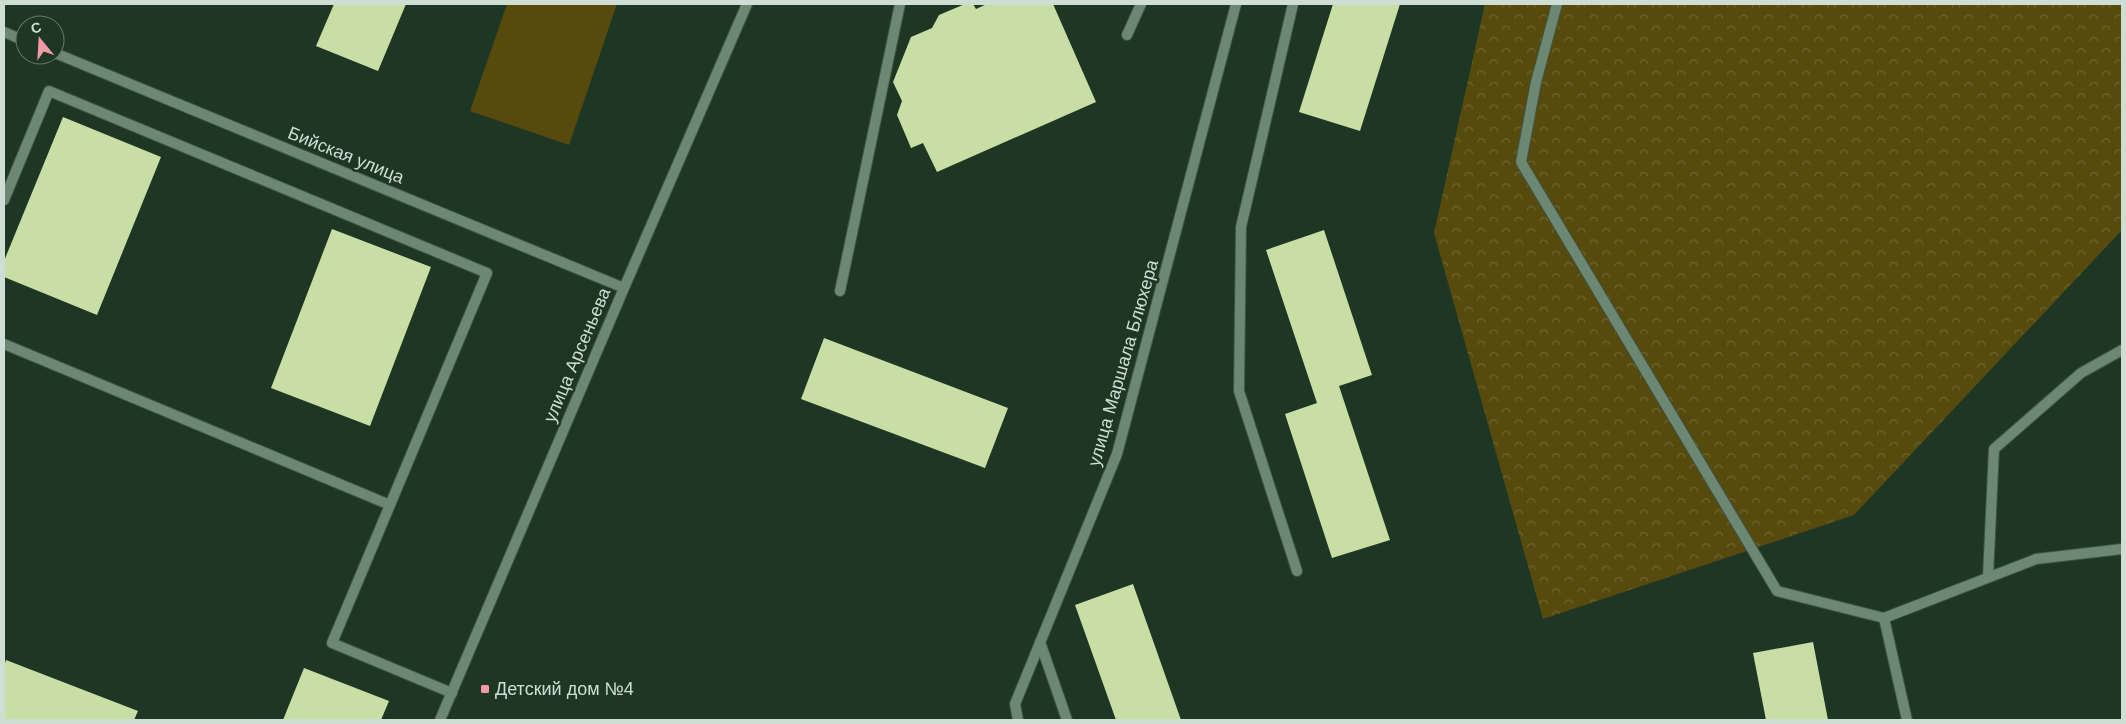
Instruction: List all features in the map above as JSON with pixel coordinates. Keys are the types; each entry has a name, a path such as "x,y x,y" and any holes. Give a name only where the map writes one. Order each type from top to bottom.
{"street":[{"name":"улица Арсеньева","path":"440,720 747,4"},
{"path":"840,291 900,4"},
{"path":"1127,35 1141,4"},
{"name":"улица Маршала Блюхера","path":"1018,720 1015,704 1117,454 1236,4"},
{"path":"1293,4 1241,227 1239,391 1297,572"},
{"path":"1557,4 1536,82 1521,162 1777,591 1884,618 2036,559 2122,549"},
{"name":"Бийская улица","path":"65,57 624,288"},
{"path":"4,200 49,91 487,273 332,643 452,693"},
{"path":"4,344 390,505"},
{"path":"1988,577 1994,449 2082,373 2122,350"},
{"path":"1884,618 1907,720"},
{"path":"1040,642 1067,720"}],"green space":[{"path":"507,4 617,4 569,145 470,111"},
{"path":"1485,4 2122,4 2122,230 1854,515 1543,619 1434,233"}],"building":[{"path":"334,4 406,4 378,71 316,46"},
{"path":"965,4 973,4 976,9 987,4 1053,4 1096,102 937,172 923,143 911,148 897,115 902,101 893,82 911,37 932,28 939,15"},
{"path":"1333,4 1400,4 1360,131 1299,112"},
{"path":"63,117 161,157 97,315 4,277 4,261"},
{"path":"332,229 431,267 370,426 271,388"},
{"path":"1324,230 1372,375 1339,386 1390,540 1332,558 1285,414 1317,403 1266,250"},
{"path":"824,338 1008,408 985,468 801,399"},
{"path":"1133,584 1181,720 1116,720 1075,605"},
{"path":"1813,642 1828,720 1766,720 1753,653"},
{"path":"6,660 138,711 134,720 4,720 4,666"},
{"path":"304,668 389,701 381,720 283,720"}],"place":[{"name":"Детский дом №4","path":"485,689"}]}
